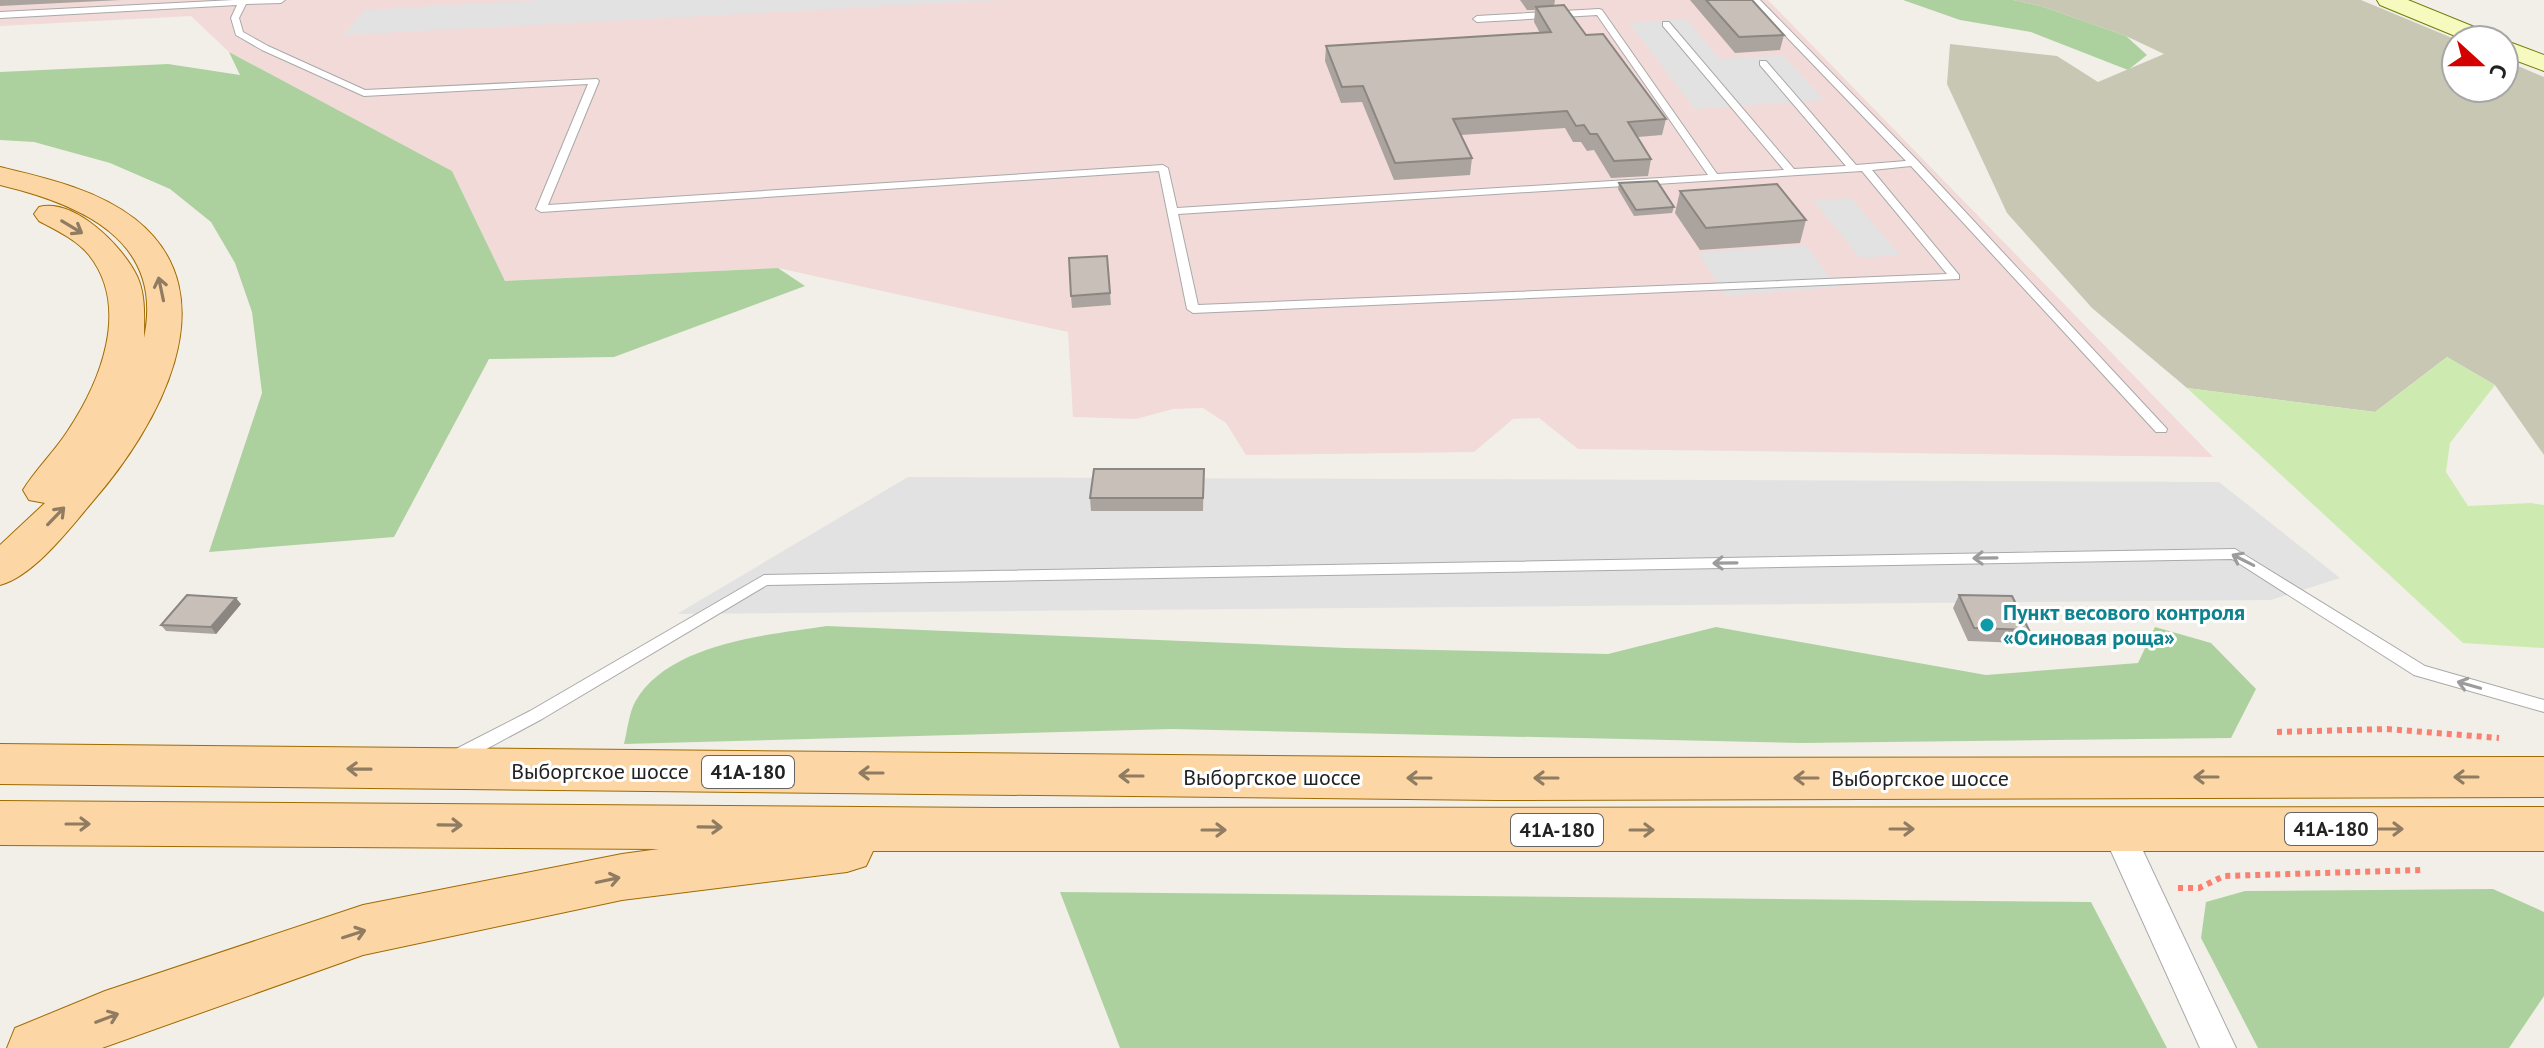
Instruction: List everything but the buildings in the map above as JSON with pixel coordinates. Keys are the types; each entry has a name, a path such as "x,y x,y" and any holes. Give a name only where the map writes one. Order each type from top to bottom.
{"main road":[{"path":"2388,0 2447,24"},
{"path":"2520,54 2544,64"},
{"path":"0,176 81,201 113,219 137,238 158,274 165,331 158,360 141,399 112,450 59,514 0,570"},
{"path":"0,197 50,214 81,232 103,250 122,285 128,322 119,367 89,430 51,482 0,534"},
{"name":"Выборгское шоссе","path":"0,764 1497,779 2544,777"},
{"name":"41А-180","path":"0,823 996,830 2544,829"},
{"path":"36,1048 105,1018 363,930 622,877 996,830"}],"street":[{"path":"2117,829 2218,1048"}],"lane":[{"path":"0,15 281,0"},
{"path":"1755,0 1914,163 2161,429"},
{"path":"243,2 235,18 239,33 364,93 594,81 541,209 1163,168 1193,309 1955,277 1763,63"},
{"path":"1477,19 1599,12 1715,178"},
{"path":"1666,24 1792,173"},
{"path":"1172,211 1914,163"},
{"path":"432,770 536,715 764,580 2235,554 2420,671 2544,706"}],"path":[{"path":"2277,732 2387,729 2512,739"},
{"path":"2145,888 2199,888 2224,876 2429,870"}],"shaded area":[{"path":"0,0 1768,0 2213,457 1578,449 1539,418 1513,419 1474,452 1246,455 1226,423 1203,408 1173,409 1136,419 1073,417 1068,332 778,268 505,281 452,171 229,52 191,16 0,26"},
{"path":"541,0 1002,0 344,35 365,10"},
{"path":"2013,0 2361,0 2440,33 2440,104 2520,104 2520,67 2544,77 2544,455 2495,385 2447,357 2375,412 2187,388 2092,308 2007,213 1947,84 1950,44 2057,56 2098,82 2164,54 2126,36 2041,6"},
{"path":"1686,19 1720,59 1782,55 1825,100 1695,109 1629,23"},
{"path":"1851,198 1900,255 1860,258 1813,200"},
{"path":"1805,245 1838,287 1726,296 1698,253"},
{"path":"908,477 2219,482 2340,578 2271,600 677,614"}],"green space":[{"path":"1903,0 2013,0 2041,6 2126,36 2147,55 2128,70 2031,32 1960,20"},
{"path":"229,52 452,171 505,281 778,268 805,286 614,357 489,359 394,537 209,552 262,393 252,312 235,263 211,222 170,189 110,163 34,142 0,140 0,72 168,64 240,75"},
{"path":"2447,357 2495,385 2450,443 2446,472 2468,506 2544,505 2544,648 2463,643 2187,388 2375,412"},
{"path":"827,626 1346,648 1608,654 1716,627 1986,675 2138,663 2155,627 2211,643 2256,689 2231,738 1801,743 1172,729 624,744 635,702 650,682 670,666 721,645"},
{"path":"2493,889 2544,912 2544,996 2509,1048 2258,1048 2201,938 2206,902 2245,891"},
{"path":"1060,892 2091,902 2167,1048 1120,1048"}],"place":[{"name":"Пункт весового контроля «Осиновая роща»","path":"1987,625"}]}
